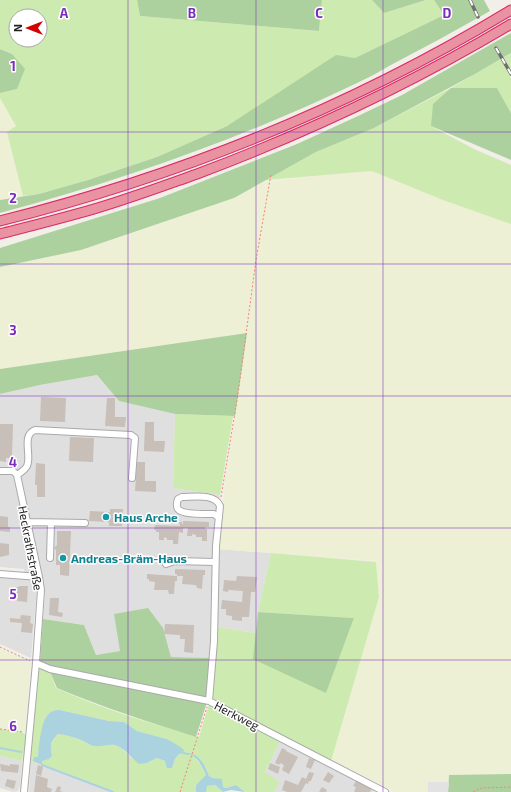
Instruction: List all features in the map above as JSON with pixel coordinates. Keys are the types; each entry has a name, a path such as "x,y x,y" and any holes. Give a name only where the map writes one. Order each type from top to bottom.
{"highway":[{"path":"0,221 98,195 231,148 291,123 394,74 511,10"},
{"path":"0,234 95,209 243,157 351,110 429,70 511,24"}],"street":[{"path":"0,471 13,471 17,475 26,467 28,462 29,436 32,430 131,434 134,438 132,478"},
{"name":"Heckrathstraße","path":"17,475 41,590 24,792"},
{"path":"218,518 214,514 185,513 179,510 177,504 178,499 182,497 212,498 217,500 220,506"},
{"name":"Herkweg","path":"220,506 215,562 214,641 209,701 385,792"},
{"path":"27,522 85,523"},
{"path":"50,558 51,523"},
{"path":"166,564 175,561 215,562"},
{"path":"0,574 39,577"},
{"path":"36,663 50,669 209,701"}],"path":[{"path":"220,506 238,394 256,260 271,174"},
{"path":"0,647 36,663"},
{"path":"180,792 209,701"},
{"path":"0,729 22,732 29,735"},
{"path":"474,792 482,788 511,787"}],"shaded area":[{"path":"97,375 119,401 175,414 173,488 220,495 217,520 211,658 171,657 163,628 120,651 96,655 84,625 43,619 45,593 41,575 24,574 24,569 0,567 0,394"},
{"path":"217,549 271,553 258,612 256,633 216,627"},
{"path":"0,576 34,578 37,588 31,658 0,644"},
{"path":"281,740 375,788 373,792 274,792 279,782 265,772"},
{"path":"0,756 22,761 20,786 18,791 13,792 0,788"},
{"path":"31,761 64,772 111,792 29,792"},
{"path":"428,782 449,782 448,792 428,792"}],"green space":[{"path":"0,0 137,0 140,16 319,31 322,0 372,0 384,13 426,0 434,0 444,15 355,58 336,56 227,126 157,157 88,180 39,194 23,196 7,132 16,126 0,98 0,93 17,89 12,54 0,49"},
{"path":"137,0 322,0 319,31 140,16"},
{"path":"372,0 426,0 384,13"},
{"path":"434,0 484,0 490,11 365,79 270,122 226,140 137,172 0,213 0,200 39,194 88,180 157,157 227,126 336,55 355,58 444,15"},
{"path":"511,33 511,53 374,128 316,152 234,198 81,250 0,267 0,248 160,198 297,144 402,95"},
{"path":"0,49 12,54 25,69 17,89 0,93"},
{"path":"511,53 511,73 507,69 511,75 511,113 497,88 431,126 474,149 511,165 511,224 443,200 372,171 266,180 316,152 374,128 451,88"},
{"path":"451,88 497,88 511,113 511,160 431,126 433,104"},
{"path":"0,98 16,126 7,132 23,196 0,200"},
{"path":"372,171 511,223 511,774 449,775 449,782 428,782 428,792 395,792 331,761 379,597 376,561 217,549 228,460 243,360 24,365 0,369 0,267 81,250 234,198 266,181"},
{"path":"247,333 235,416 175,414 119,401 97,375 0,394 0,369"},
{"path":"175,414 233,416 220,495 173,488"},
{"path":"271,553 376,562 379,597 331,761 212,699 216,627 256,633 254,659 326,692 354,618 258,612"},
{"path":"148,608 163,628 171,657 211,658 208,699 196,737 108,708 57,688 50,672 52,667 40,662 43,619 84,625 96,655 120,651 114,614"},
{"path":"258,612 354,618 326,693 253,659"},
{"path":"0,648 31,663 25,729 22,732 0,729"},
{"path":"41,668 50,672 56,688 73,696 126,715 199,737 209,704 281,740 265,772 280,782 274,792 245,792 236,785 226,788 223,787 219,781 209,776 206,767 192,755 203,767 207,776 196,785 196,792 111,792 64,772 31,761 29,759 37,674","holes":["60,710 109,721 124,722 137,731 167,739 179,754 175,759 172,768 165,761 157,758 147,763 137,762 115,745 93,746 76,738 58,734 51,744 52,756 49,759 41,762 34,757 38,757 48,714 53,711"]},
{"path":"0,729 22,732 27,736 22,761 0,756"},
{"path":"511,774 511,792 448,792 449,775"},
{"path":"215,785 223,792 206,792 206,786"}],"water":[{"path":"60,710 109,721 124,722 137,731 167,739 184,750 183,753 179,754 175,759 172,768 167,768 165,761 157,758 147,763 139,764 119,746 93,746 76,738 58,734 51,744 52,756 49,759 42,761 42,765 33,761 34,757 38,757 43,724 49,713"},
{"path":"188,753 196,756 202,761 209,776 222,779 223,787 226,788 236,785 245,792 231,790 223,792 215,785 207,786 206,792 196,792 196,785 206,775 199,762"}],"building":[{"path":"41,397 66,398 65,422 40,421"},
{"path":"107,398 115,398 115,417 126,417 125,427 105,426"},
{"path":"145,422 154,422 154,441 165,441 164,452 144,451"},
{"path":"0,424 13,424 12,458 6,458 6,462 0,461"},
{"path":"70,437 94,438 93,462 69,461"},
{"path":"137,462 145,462 145,481 156,481 156,492 135,491"},
{"path":"36,463 45,464 45,497 37,497 37,485 35,485"},
{"name":"Haus Arche","path":"110,509 123,509 122,526 109,526 109,522 89,521 90,511 110,512"},
{"path":"0,516 8,517 8,527 10,527 10,532 0,531"},
{"path":"183,521 209,522 209,527 205,527 205,529 207,529 207,541 202,541 202,537 196,537 196,535 192,534 192,536 187,536 188,528 183,528 183,533 179,532 178,544 173,544 173,540 167,540 167,538 164,537 164,540 159,540 159,532 154,530 155,525 180,526 179,522 182,522 183,524"},
{"name":"Andreas-Bräm-Haus","path":"57,531 71,531 69,576 60,575 60,565 56,565 56,550 54,548 57,545"},
{"path":"0,543 9,544 9,555 0,557"},
{"path":"175,569 205,570 202,589 197,588 196,585 182,584 183,576 177,576 177,574 175,574"},
{"path":"147,574 177,576 174,594 169,594 168,590 154,590 155,582 147,579"},
{"path":"237,576 257,577 255,592 251,592 249,617 242,617 242,621 232,620 232,616 226,615 226,609 221,609 222,600 242,602 243,591 223,591 224,580 236,581"},
{"path":"28,586 27,602 17,601 18,593 15,593 16,587"},
{"path":"50,598 59,598 58,612 63,613 62,617 49,615"},
{"path":"21,615 31,616 30,623 33,624 32,633 21,632 22,623 10,622 10,618 20,619"},
{"path":"165,624 194,625 193,653 184,652 185,639 180,639 180,635 164,634"},
{"path":"282,748 298,757 289,774 282,770 284,765 275,763"},
{"path":"309,758 315,760 311,769 306,767"},
{"path":"270,763 280,767 278,774 268,769"},
{"path":"0,764 10,766 10,764 19,765 18,773 1,771"},
{"path":"38,765 43,767 41,776 36,774"},
{"path":"309,772 314,773 311,781 309,781 308,784 306,783 301,792 287,792 282,790 285,780 298,785 302,777 306,779"},
{"path":"328,772 334,776 329,783 323,780"},
{"path":"36,775 48,779 47,787 52,789 51,792 34,792"},
{"path":"7,779 16,781 14,789 5,786"},
{"path":"356,781 372,788 370,792 354,792 356,787 353,786"},
{"path":"58,786 61,787 60,791 63,792 55,792"},
{"path":"322,787 327,790 326,792 319,792"}],"waterway":[{"path":"0,748 21,752"},
{"path":"183,753 188,754"},
{"path":"42,765 113,792"}],"railway":[{"path":"470,0 478,17"},
{"path":"496,48 511,74"}],"place":[{"name":"Haus Arche","path":"106,517"},
{"name":"Andreas-Bräm-Haus","path":"63,558"}]}
